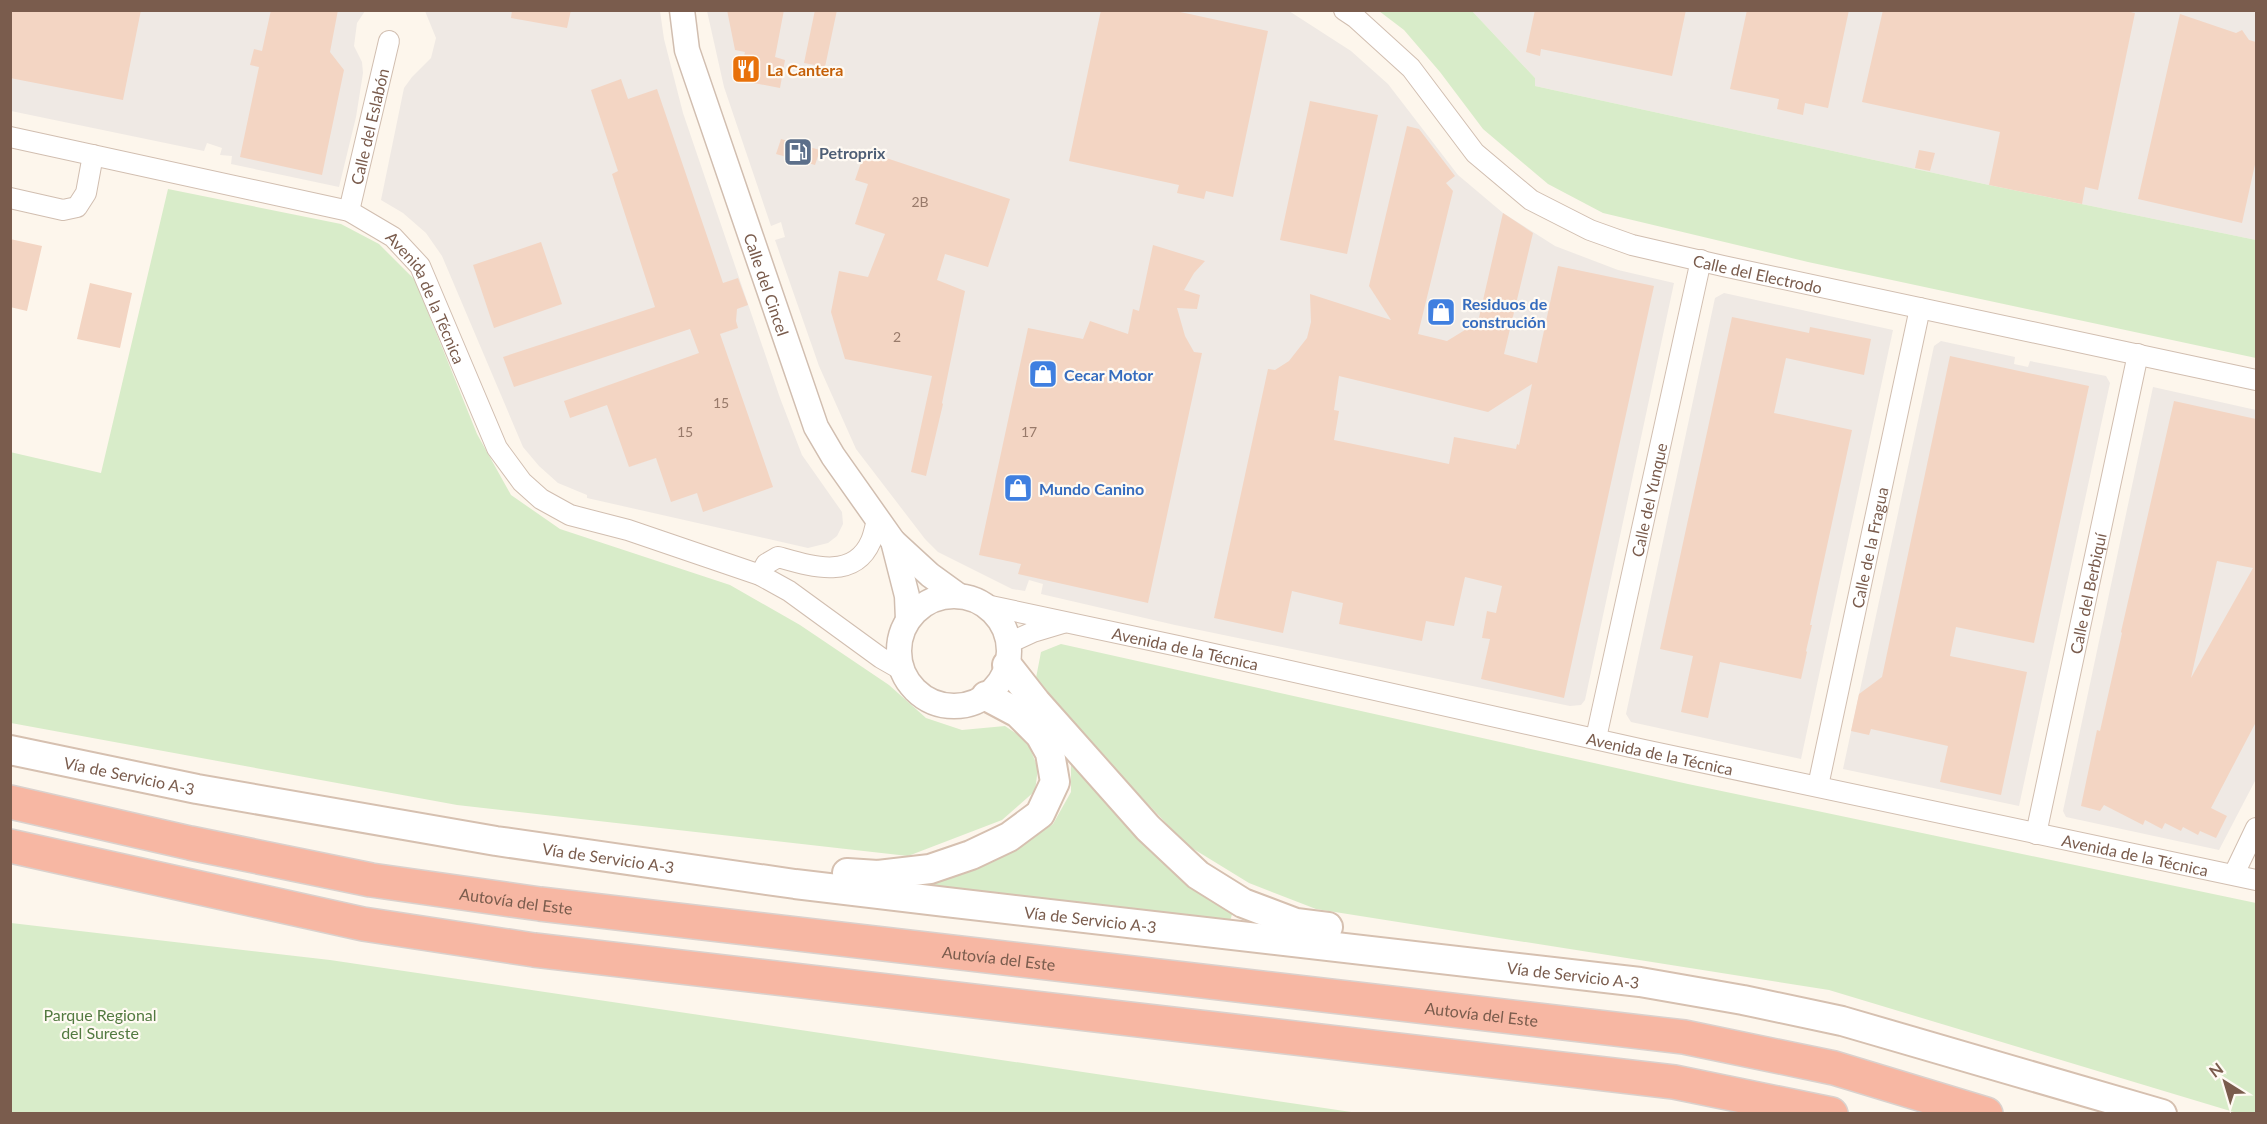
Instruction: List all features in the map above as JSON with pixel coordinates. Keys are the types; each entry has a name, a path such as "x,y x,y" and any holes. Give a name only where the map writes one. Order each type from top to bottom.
{"highway":[{"name":"Autovía del Este","path":"10,802 190,843 370,880 540,904 1684,1038 1834,1068 1986,1113"},
{"path":"10,846 363,924 534,950 1674,1082 1831,1113"}],"main road":[{"path":"1008,654 1036,702 1148,828 1198,875 1243,903 1296,923 1556,958 1640,982"},
{"path":"748,876 809,870 878,876 930,869 971,855 1009,837 1040,814 1056,782 1050,753 1040,735 1018,713 986,696"},
{"name":"Vía de Servicio A-3","path":"10,750 197,789 496,841 946,902 1640,982 1842,1020 2162,1113"}],"street":[{"name":"Calle del Cincel","path":"682,10 687,50 816,427 893,541"},
{"name":"Calle del Electrodo","path":"1344,10 1356,18 1411,68 1475,153 1531,200 1590,230 1632,245 2256,380"},
{"name":"Calle del Eslabón","path":"349,211 389,41"},
{"name":"Avenida de la Técnica","path":"10,137 349,211 393,237 420,266 497,448 522,482 541,499 570,515 628,531 760,575 789,591 881,658 902,670"},
{"path":"10,198 63,210 77,207 86,193 93,155"},
{"name":"Calle del Yunque","path":"1596,738 1701,260"},
{"name":"Calle de la Fragua","path":"1818,786 1920,308"},
{"name":"Calle del Berbiquí","path":"2036,834 2138,354"},
{"path":"760,575 766,564 778,557 828,568 844,567 857,560 870,543 878,518"},
{"path":"893,541 930,575 959,596"},
{"path":"893,541 907,596 908,620"},
{"path":"959,596 986,605 1001,622 1008,654 1000,682 986,696 971,703 954,706 938,704 922,696 910,685 902,670 900,644 908,620 930,601 945,597 959,596"},
{"name":"Avenida de la Técnica","path":"986,605 2256,880"},
{"name":"Avenida de la Técnica","path":"1008,654 1033,632 1065,622"},
{"path":"2234,874 2256,828"}],"shaded area":[{"path":"11,11 365,11 357,23 354,46 362,62 363,73 356,117 339,187 231,164 232,156 220,155 222,148 207,143 204,151 11,111"},
{"path":"425,11 660,11 664,39 683,113 780,398 802,455 842,512 843,524 837,536 828,543 808,548 587,498 587,495 558,483 523,447 442,256 426,233 403,213 381,200 404,88 431,58 436,38"},
{"path":"707,11 1289,11 1351,51 1388,84 1458,175 1503,213 1555,246 1618,270 1674,283 1585,700 1581,705 1570,706 1175,625 1041,594 1043,584 1029,580 1025,591 1012,589 938,552 925,539 856,449 819,366 775,240 785,237 781,222 771,226 724,87"},
{"path":"1472,11 2256,11 2256,240 1989,185 1535,86 1535,78"},
{"path":"1724,293 1893,330 1801,759 1631,722 1626,714 1715,298"},
{"path":"1941,341 2015,357 2014,364 2028,367 2030,361 2106,376 2110,383 2019,806 1843,769 1934,346"},
{"path":"2153,387 2256,410 2256,779 2219,850 2066,817 2063,811"}],"green space":[{"path":"1379,11 1472,11 1535,78 1535,86 1989,185 2256,240 2256,358 1808,262 1603,213 1548,184 1483,129 1440,72 1404,30"},
{"path":"168,189 341,224 379,244 415,280 477,434 511,495 560,529 730,585 800,625 889,685 926,718 962,730 1005,726 1027,741 1038,768 1035,791 1002,820 908,856 457,805 11,723 10,452 101,473"},
{"path":"1061,644 1688,784 2256,903 2256,1113 2237,1113 1829,990 1316,909 1249,883 1187,845 1086,739 1036,678 1041,652"},
{"path":"1071,763 1172,869 1233,911 1230,921 933,889 934,879 1011,853 1053,824 1071,792"},
{"name":"Parque Regional del Sureste","path":"11,923 330,960 1358,1113 11,1113"}],"building":[{"path":"10,10 141,10 123,100 10,78"},
{"path":"271,10 338,10 330,52 344,70 322,175 240,157 259,67 250,65 254,49 262,51"},
{"path":"512,10 571,10 567,28 511,18"},
{"path":"727,10 784,10 775,57 785,60 780,88 738,80 745,52 735,50"},
{"path":"815,10 837,10 825,67 804,63"},
{"path":"1101,10 1171,10 1268,31 1233,197 1206,191 1204,199 1177,193 1179,185 1069,161"},
{"path":"1535,10 1686,10 1672,76 1541,49 1540,56 1526,52"},
{"path":"1747,10 1849,10 1828,108 1805,103 1803,115 1777,109 1779,99 1730,89"},
{"path":"1883,10 2122,10 2135,13 2098,190 2085,187 2082,204 1989,185 2000,132 1862,102"},
{"path":"2180,14 2236,33 2242,30 2249,40 2256,42 2256,160 2242,223 2138,199"},
{"path":"621,79 628,99 657,89 723,283 738,278 748,305 737,309 738,328 720,334 773,487 703,512 697,493 671,502 656,458 629,467 607,405 570,418 564,401 699,353 690,329 514,387 503,357 655,307 612,174 618,171 591,90"},
{"path":"1310,101 1378,115 1347,254 1280,240"},
{"path":"1407,126 1419,129 1455,176 1446,183 1453,191 1418,334 1447,341 1478,322 1503,213 1533,233 1504,354 1537,363 1558,266 1654,286 1564,698 1481,679 1490,639 1482,638 1487,611 1496,613 1502,586 1465,577 1454,626 1426,621 1422,641 1339,624 1343,603 1292,591 1283,633 1214,618 1268,369 1275,370 1289,361 1307,338 1311,322 1310,294 1391,320 1369,286","holes":["1339,376 1488,412 1532,384 1519,445 1517,444 1516,449 1454,437 1449,464 1334,440 1339,411 1334,410"]},
{"name":"Petroprix","path":"781,139 820,150 815,165 776,154"},
{"path":"1919,150 1935,153 1930,171 1915,168"},
{"path":"865,151 1010,199 988,267 945,254 937,280 965,291 926,476 911,472 932,376 845,359 831,312 839,271 868,277 885,234 855,224 868,184 855,180"},
{"path":"10,239 42,246 27,311 10,307"},
{"path":"541,242 562,304 494,328 473,265"},
{"path":"1153,245 1205,261 1194,273 1184,290 1200,295 1197,309 1177,308 1185,336 1194,352 1202,353 1148,603 1018,574 1021,564 979,555 1028,328 1083,339 1090,321 1128,334 1133,309 1139,311"},
{"path":"90,283 132,293 120,348 77,339"},
{"path":"1732,317 1809,333 1810,327 1871,339 1864,375 1786,358 1774,413 1852,430 1810,625 1812,625 1807,652 1801,679 1720,662 1708,718 1681,712 1693,656 1660,649"},
{"path":"1950,356 2089,386 2034,643 1956,627 1950,656 2027,672 2001,795 1940,782 1948,746 1871,729 1869,735 1851,731 1859,694 1882,677"},
{"path":"2174,401 2256,419 2256,722 2211,808 2227,816 2216,838 2200,831 2198,835 2183,827 2181,831 2165,823 2162,829 2145,820 2143,825 2104,805 2100,811 2081,806","holes":["2217,561 2253,568 2191,678"]}],"place":[{"name":"La Cantera","path":"746,69"},
{"name":"Petroprix","path":"798,152"},
{"name":"Residuos de construción","path":"1441,312"},
{"name":"Cecar Motor","path":"1043,374"},
{"name":"Mundo Canino","path":"1018,488"}]}
